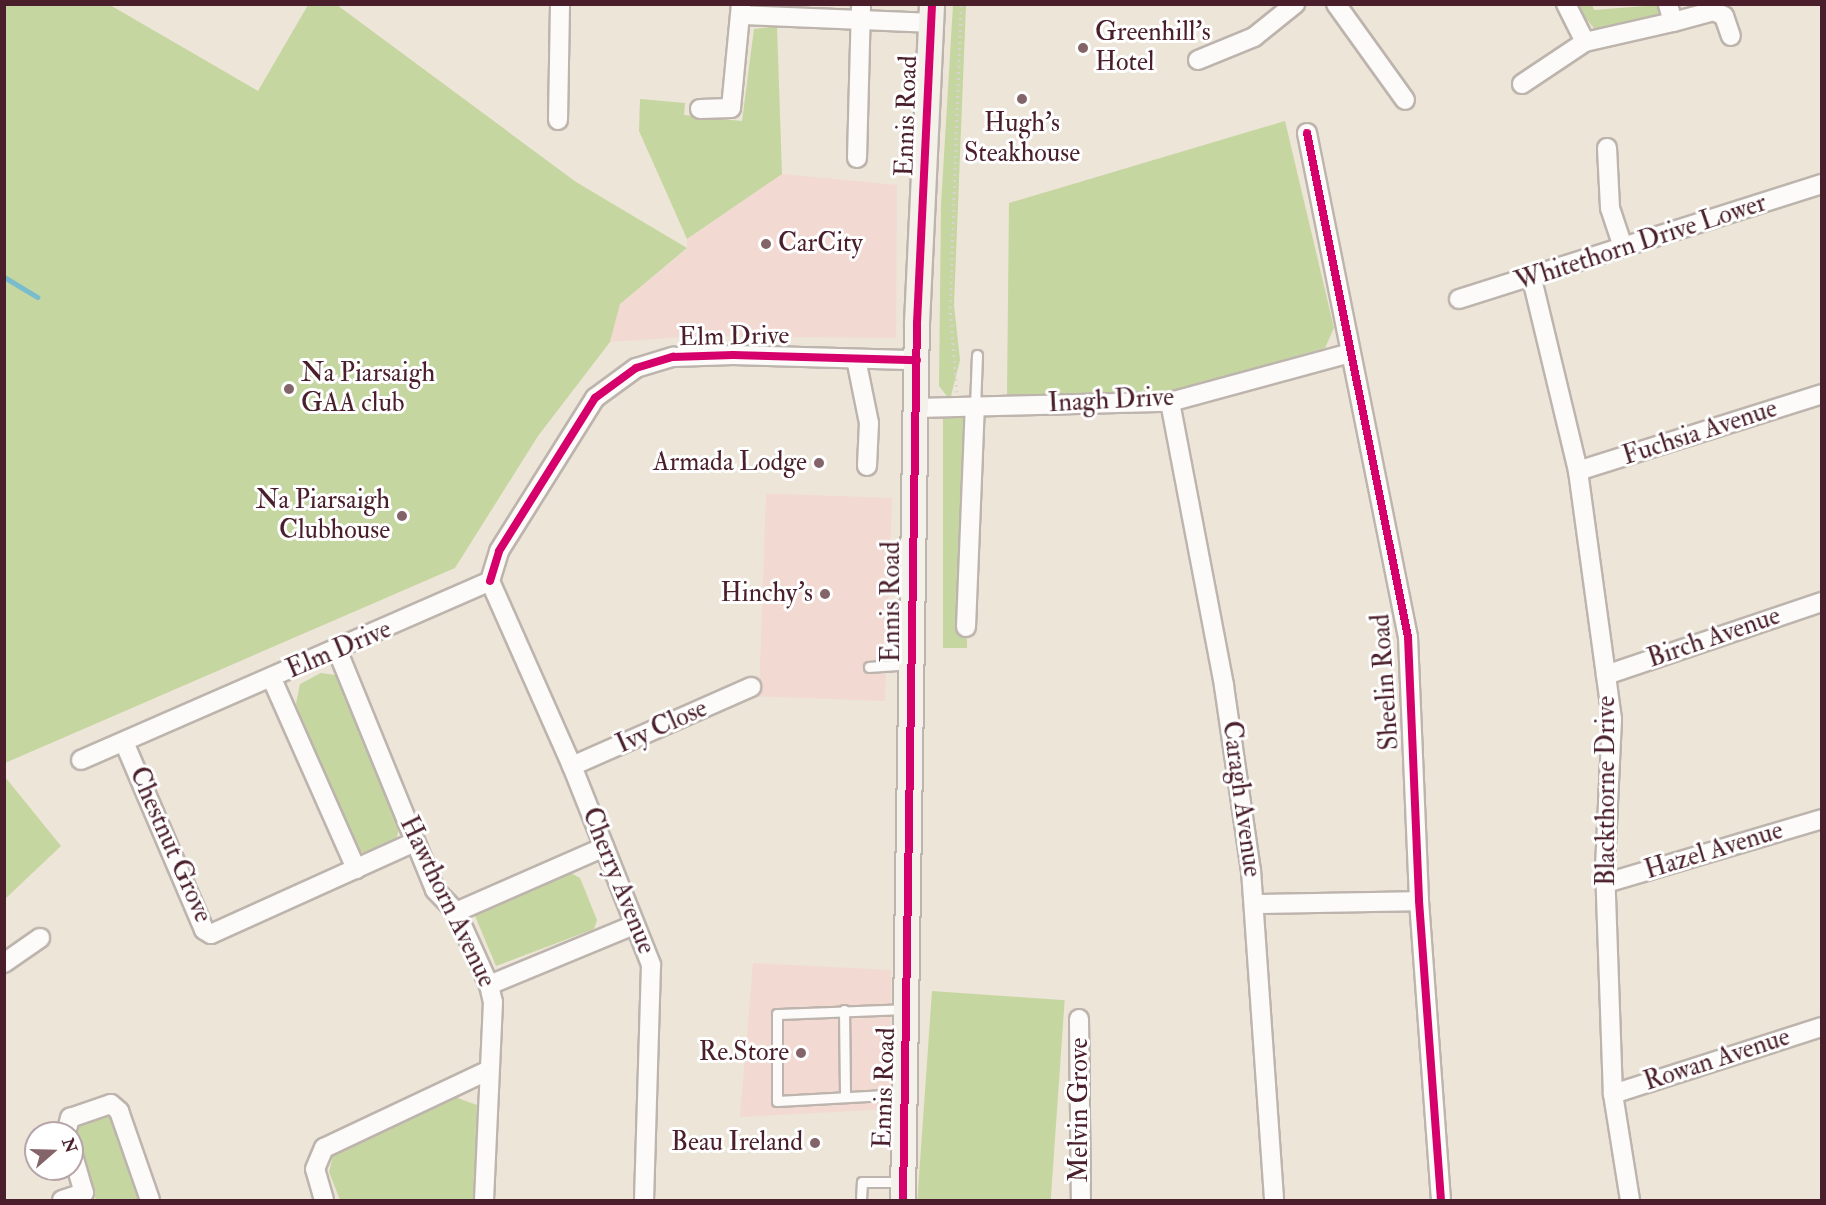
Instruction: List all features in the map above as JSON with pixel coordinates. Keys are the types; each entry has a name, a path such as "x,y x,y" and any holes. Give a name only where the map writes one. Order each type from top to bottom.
{"main road":[{"name":"Ennis Road","path":"903,1191 909,1009 917,360 932,14"}],"street":[{"path":"558,120 560,4"},
{"path":"1198,60 1254,37 1295,4"},
{"path":"1336,4 1405,100"},
{"path":"1566,4 1584,42"},
{"path":"700,109 731,108 741,10 932,14"},
{"path":"1522,84 1584,42 1671,13 1714,10 1724,16 1731,36"},
{"path":"857,158 860,13"},
{"name":"Sheelin Road","path":"1307,132 1408,637 1419,901 1441,1200"},
{"path":"1607,148 1610,208 1623,247"},
{"name":"Whitethorn Drive Lower","path":"1460,299 1532,279 1623,247 1821,184"},
{"name":"Blackthorne Drive","path":"1532,279 1578,471 1612,719 1606,883 1613,1094 1630,1200"},
{"name":"Inagh Drive","path":"916,408 1170,402 1350,353"},
{"name":"Elm Drive","path":"81,760 338,652 490,581 499,551 594,398 636,368 673,357 917,360"},
{"path":"856,359 869,423 867,466"},
{"name":"Fuchsia Avenue","path":"1578,471 1821,394"},
{"name":"Caragh Avenue","path":"1170,402 1224,686 1255,904 1274,1200"},
{"path":"966,407 966,627"},
{"name":"Cherry Avenue","path":"490,581 572,766 651,966 644,1200"},
{"name":"Birch Avenue","path":"1606,675 1821,602"},
{"name":"Hawthorn Avenue","path":"338,652 435,890 456,912 489,985 494,1002 484,1200"},
{"path":"273,679 356,869"},
{"name":"Ivy Close","path":"572,766 751,687"},
{"name":"Chestnut Grove","path":"123,742 204,930 222,933 415,842"},
{"name":"Hazel Avenue","path":"1606,883 1821,819"},
{"path":"456,912 604,847"},
{"path":"1255,904 1419,901"},
{"path":"489,985 634,925"},
{"path":"4,963 40,938"},
{"name":"Melvin Grove","path":"1079,1020 1081,1200"},
{"name":"Rowan Avenue","path":"1613,1094 1821,1027"},
{"path":"324,1200 315,1169 324,1148 459,1082 489,1070"},
{"path":"459,1082 488,1105"},
{"path":"69,1121 70,1118 111,1104 119,1111 150,1200"},
{"path":"62,1200 86,1197 81,1181"}],"lane":[{"path":"966,407 976,355"},
{"path":"869,667 913,664"},
{"path":"906,1094 777,1101 777,1014 909,1009"},
{"path":"844,1010 844,1096"},
{"path":"861,1200 862,1182 903,1191"}],"path":[{"path":"961,4 950,307 966,407"}],"shaded area":[{"path":"782,174 897,185 896,338 700,336 610,342 620,304 687,249 687,239"},
{"path":"766,494 892,498 885,701 759,696"},
{"path":"753,963 891,970 890,1109 740,1117"}],"green space":[{"name":"Na Piarsaigh GAA club","path":"4,5 110,5 258,91 308,5 337,5 576,182 687,248 620,304 610,342 538,436 455,568 5,763"},
{"path":"953,5 966,5 954,305 960,360 950,400 939,386 941,205"},
{"path":"1575,5 1592,5 1594,10 1658,5 1659,16 1597,32"},
{"path":"777,26 782,174 687,239 639,131 640,99 685,103 684,115 742,121 754,29"},
{"path":"1285,121 1334,328 1325,348 1173,391 1007,397 1009,203"},
{"path":"943,418 967,418 967,648 943,648"},
{"path":"321,673 335,675 345,685 402,821 395,842 371,853 357,852 296,704 300,684"},
{"path":"5,777 61,846 5,899"},
{"path":"571,873 580,878 597,920 594,929 496,966 475,916"},
{"path":"932,991 1065,1000 1051,1200 917,1199"},
{"path":"452,1096 477,1105 476,1200 340,1200 329,1172 333,1155"},
{"path":"106,1114 116,1116 143,1200 96,1200 84,1165 84,1121"}],"waterway":[{"path":"4,277 37,297"}],"cycle path":[{"path":"903,1200 917,323 932,4"},
{"path":"1307,133 1408,637 1419,901 1441,1200"},
{"path":"490,581 499,551 595,398 636,368 673,357 733,355 917,360"}],"place":[{"name":"Greenhill's Hotel","path":"1083,48"},
{"name":"Hugh's Steakhouse","path":"1022,99"},
{"name":"CarCity","path":"766,244"},
{"name":"Na Piarsaigh GAA club","path":"289,389"},
{"name":"Armada Lodge","path":"819,463"},
{"name":"Na Piarsaigh Clubhouse","path":"402,516"},
{"name":"Hinchy's","path":"825,594"},
{"name":"Re.Store","path":"801,1053"},
{"name":"Beau Ireland","path":"815,1143"}]}
